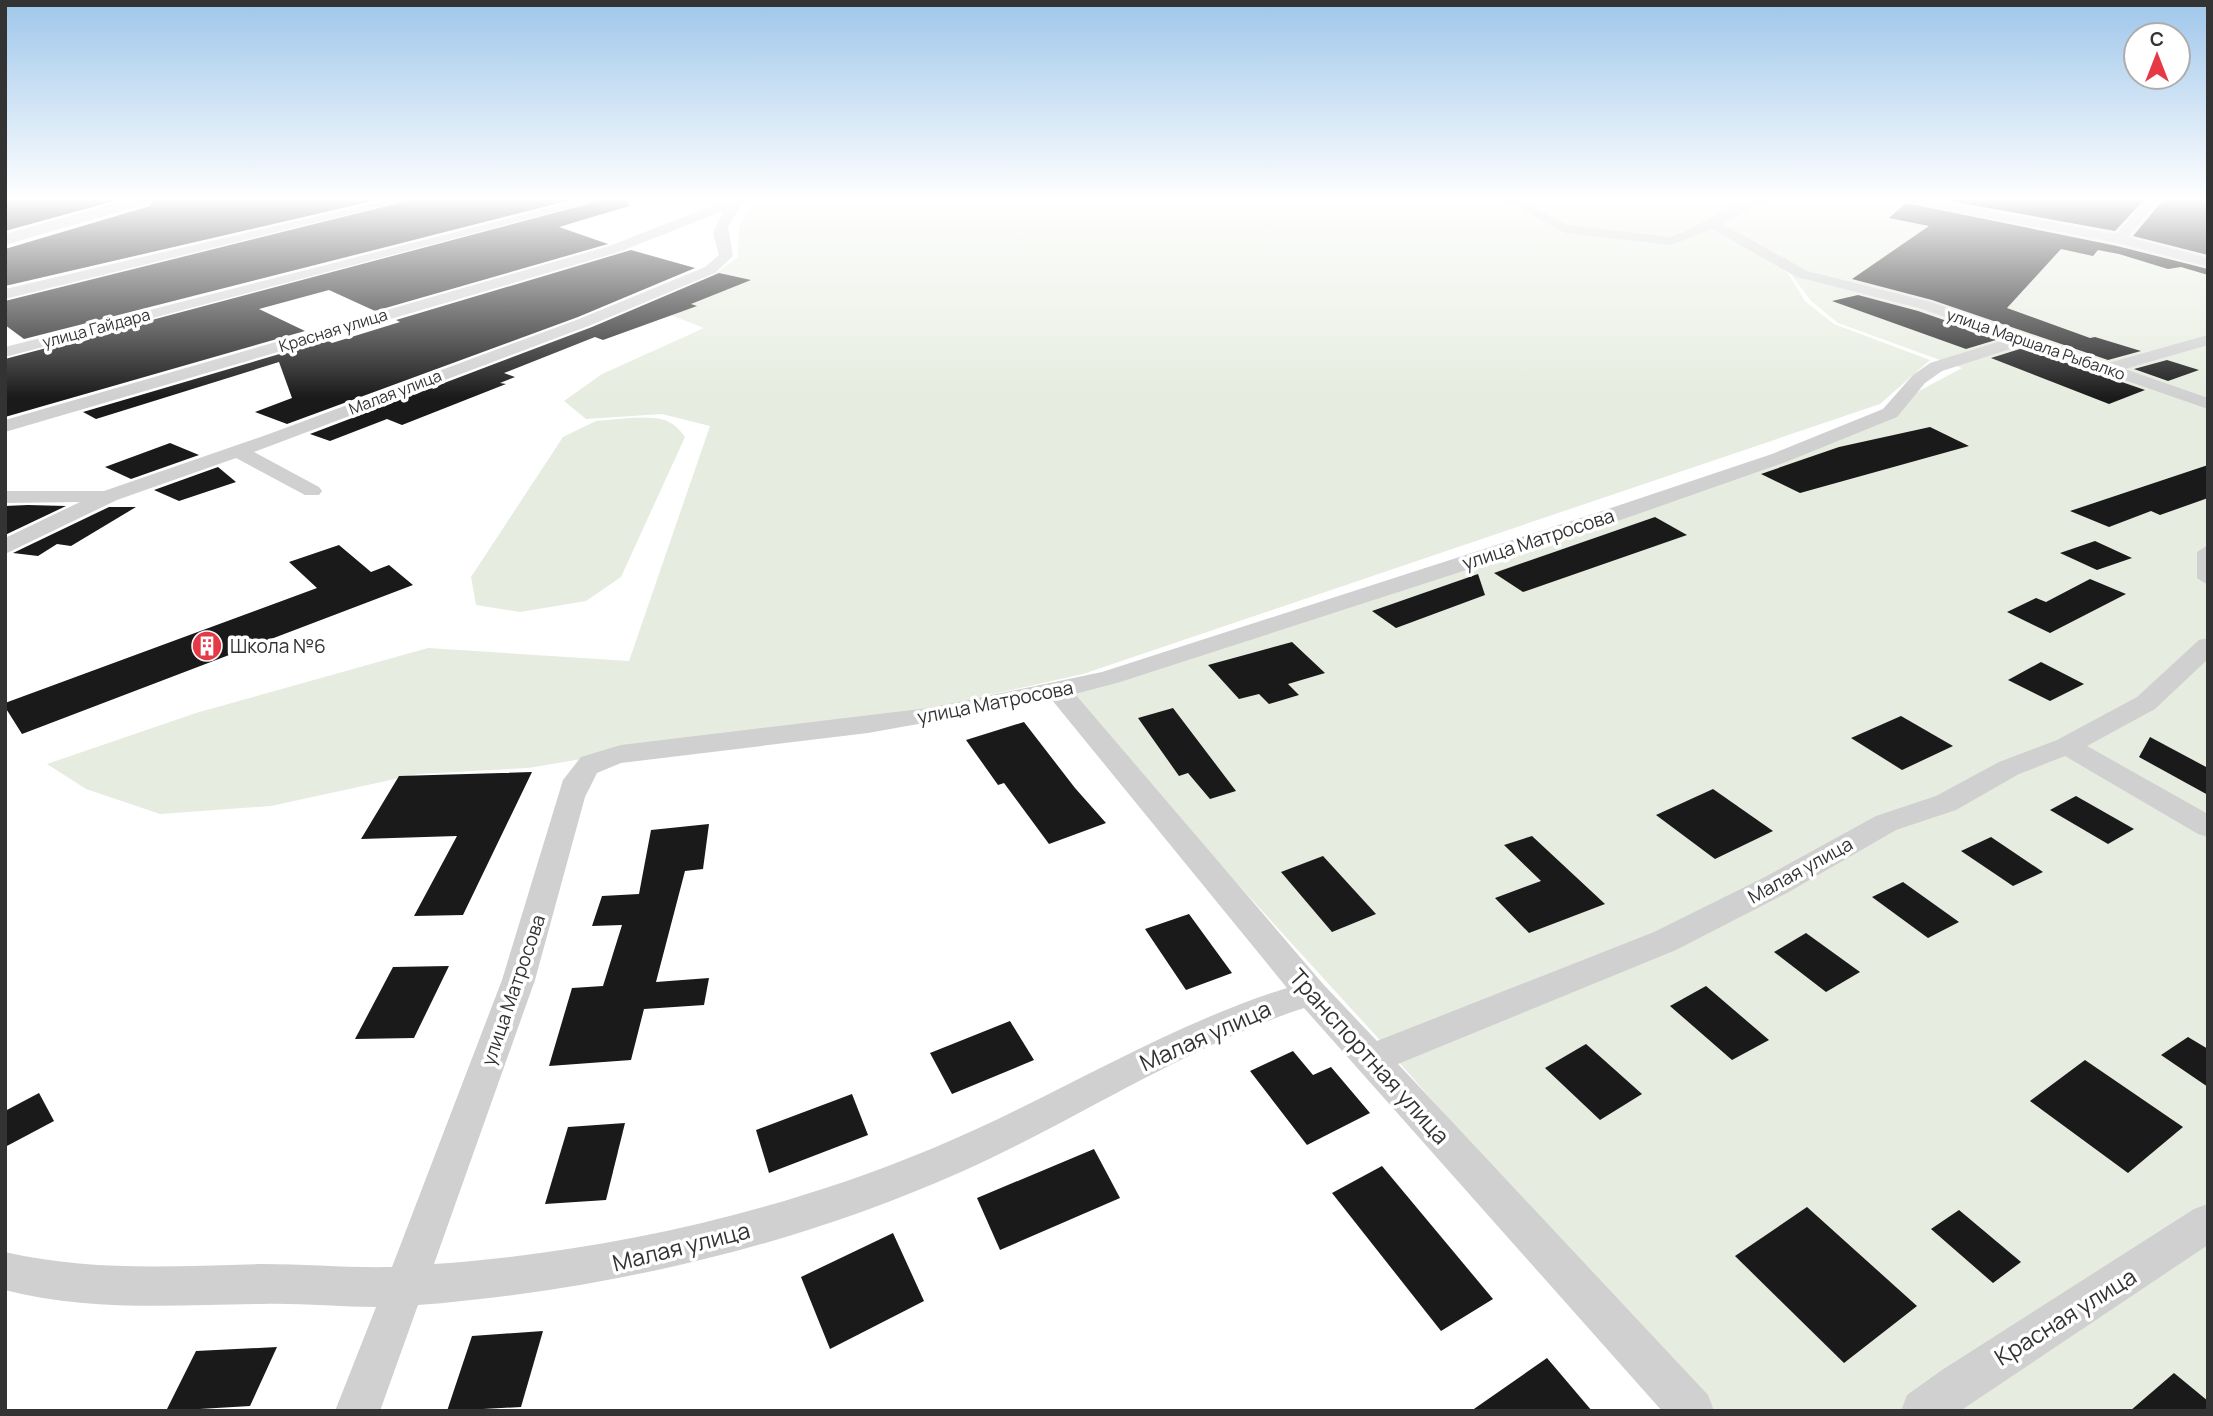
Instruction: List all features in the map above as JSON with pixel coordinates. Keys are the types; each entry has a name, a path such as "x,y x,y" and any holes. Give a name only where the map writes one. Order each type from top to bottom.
{"street":[{"path":"5,294 123,266"},
{"name":"улица Гайдара","path":"5,352 338,266"},
{"name":"Красная улица","path":"5,426 555,266"},
{"name":"Малая улица","path":"5,547 110,496 239,452 585,322 714,266"},
{"name":"улица Маршала Рыбалко","path":"1788,266 1802,274 1925,305 2208,404"},
{"name":"улица Матросова","path":"356,1411 406,1286 535,928 573,792 582,771 597,760 621,754 908,719 1059,692 1540,539 1779,458 1890,412 1919,379 1936,367 2024,340"},
{"path":"2106,369 2208,340"},
{"path":"239,452 312,491"},
{"path":"5,497 110,496"},
{"path":"2208,552 2208,578"},
{"name":"Малая улица","path":"1371,1059 1665,942 1776,885 1873,829 1946,803 2008,768 2067,746 2146,703 2208,646"},
{"name":"Транспортная улица","path":"1059,692 1311,993 1692,1411"},
{"path":"2067,746 2208,827"},
{"name":"Малая улица","path":"5,1271 40,1281 87,1288 265,1284 406,1286 606,1265 822,1209 949,1159 1070,1101 1193,1035 1311,993"},
{"name":"Красная улица","path":"1923,1411 2015,1347 2208,1222"}],"shaded area":[{"path":"726,266 1784,266 1805,301 1834,324 1930,360 1880,404 1083,674 900,715 725,735 528,768 418,774 271,806 160,814 86,789 47,764 196,713 428,648 629,661 710,426 662,414 586,419 564,401 602,374 704,328 663,312"},
{"path":"1785,266 2208,266 2208,1411 1703,1411 1377,1037 1066,696 1790,460 1962,368 1838,323 1811,301"},
{"path":"630,418 667,421 685,437 621,577 586,601 520,612 476,605 471,577 563,437 596,421"}],"building":[{"path":"5,266 91,266 5,286"},
{"path":"145,266 311,266 24,339 5,325 5,301"},
{"path":"354,266 531,266 375,311 329,290 259,309 305,331 5,417 5,359"},
{"path":"577,266 695,268 578,317 287,424 255,412 292,398 279,362 96,419 83,412 327,340 332,343 400,322 396,320"},
{"path":"1871,266 2045,266 2007,308 2090,338 2095,337 2141,351 2108,360 1932,300 1852,279"},
{"path":"2158,266 2196,266 2208,269 2208,275 2181,267 2168,269"},
{"path":"719,273 751,280 691,304 697,306 603,340 595,337 504,373 515,377 500,383 506,384 402,425 387,419 330,441 310,434 592,327"},
{"path":"1858,295 1918,311 1999,339 1966,349 1832,301"},
{"path":"2023,348 2145,390 2109,404 1991,358"},
{"path":"2167,360 2199,370 2168,381 2134,369"},
{"path":"1930,427 1969,446 1800,493 1761,474 1839,447"},
{"path":"170,443 199,455 131,479 105,467"},
{"path":"2208,465 2208,498 2160,515 2151,511 2109,527 2070,511"},
{"path":"218,467 236,482 179,501 154,490"},
{"path":"5,506 66,506 5,535"},
{"path":"109,507 136,507 71,546 57,544 38,556 13,553"},
{"path":"1655,517 1687,535 1523,592 1494,573"},
{"path":"2095,541 2132,558 2097,570 2060,553"},
{"name":"Школа №6","path":"339,545 371,572 389,565 413,585 22,734 5,707 5,703 317,588 289,562"},
{"path":"1478,574 1485,595 1396,628 1372,611"},
{"path":"2090,579 2126,594 2050,633 2007,612 2036,598 2046,602"},
{"path":"1292,642 1325,673 1288,684 1299,695 1269,704 1259,694 1239,699 1208,665"},
{"path":"2041,662 2084,684 2050,701 2008,680"},
{"path":"1173,708 1236,791 1210,799 1188,773 1179,776 1138,718"},
{"path":"1901,716 1953,746 1902,770 1851,738"},
{"path":"1024,722 1106,823 1049,844 1004,783 998,785 966,740"},
{"path":"2150,737 2208,768 2208,795 2139,757"},
{"path":"532,772 463,915 414,916 457,836 361,839 399,776"},
{"path":"1713,789 1773,831 1715,859 1656,815"},
{"path":"2076,796 2134,829 2108,844 2050,810"},
{"path":"709,824 703,869 685,871 656,982 709,978 704,1005 644,1009 631,1060 549,1066 572,988 603,986 622,925 592,926 602,896 639,894 651,830"},
{"path":"1532,836 1605,904 1529,933 1495,898 1541,881 1504,845"},
{"path":"1991,837 2043,872 2013,886 1961,851"},
{"path":"1323,856 1376,914 1332,932 1281,872"},
{"path":"1903,882 1959,922 1928,938 1872,897"},
{"path":"1189,914 1232,973 1186,990 1145,929"},
{"path":"1806,933 1860,972 1826,992 1774,952"},
{"path":"449,966 414,1038 355,1039 393,967"},
{"path":"1706,986 1769,1040 1732,1060 1670,1006"},
{"path":"1010,1021 1034,1060 952,1094 930,1053"},
{"path":"2188,1037 2208,1049 2208,1087 2161,1055"},
{"path":"1586,1044 1642,1094 1600,1120 1545,1068"},
{"path":"1293,1051 1313,1075 1331,1067 1370,1113 1307,1145 1250,1071"},
{"path":"2085,1060 2183,1127 2128,1173 2030,1101"},
{"path":"39,1093 54,1121 5,1147 5,1111"},
{"path":"852,1094 868,1135 769,1173 756,1130"},
{"path":"625,1123 606,1200 545,1204 568,1127"},
{"path":"1094,1149 1120,1198 1000,1250 977,1198"},
{"path":"1382,1166 1493,1299 1441,1331 1332,1193"},
{"path":"1807,1207 1917,1306 1844,1363 1735,1256"},
{"path":"1959,1210 2021,1262 1993,1283 1931,1229"},
{"path":"893,1233 924,1301 830,1349 801,1277"},
{"path":"543,1331 521,1407 447,1411 472,1336"},
{"path":"277,1347 250,1406 166,1411 196,1351"},
{"path":"1547,1358 1592,1411 1471,1411"},
{"path":"2174,1373 2208,1401 2208,1411 2130,1411"}],"place":[{"name":"Школа №6","path":"207,646"}]}
